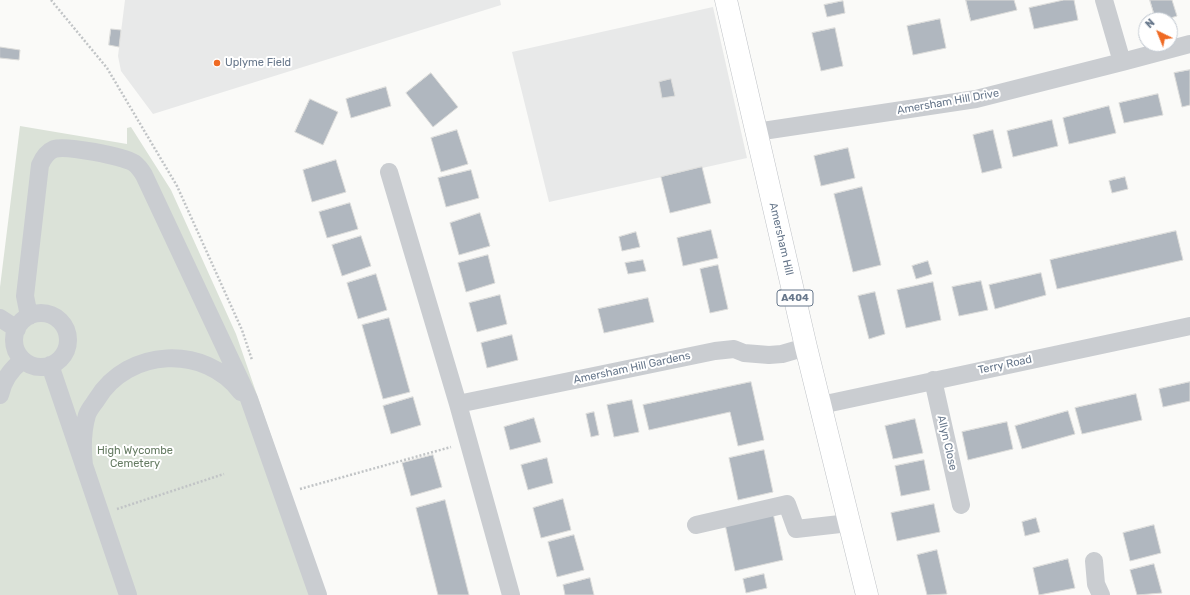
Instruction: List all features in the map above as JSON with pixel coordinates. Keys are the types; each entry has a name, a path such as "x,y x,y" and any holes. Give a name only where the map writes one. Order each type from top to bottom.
{"main road":[{"name":"Amersham Hill","path":"726,0 806,346 866,595"}],"street":[{"path":"1104,0 1122,62"},
{"name":"Amersham Hill Drive","path":"756,132 976,99 1190,44"},
{"path":"0,318 23,323 45,313 53,316 65,327 68,344 66,352 61,359 50,365 38,367 30,365 22,360 15,345 23,323 40,165 47,153 60,148 100,153 133,163 144,175 252,406 318,595"},
{"path":"389,172 458,404 511,595"},
{"name":"Terry Road","path":"821,405 1190,326"},
{"name":"Amersham Hill Gardens","path":"458,404 715,352 734,349 744,353 769,355 782,354 806,346"},
{"path":"213,367 224,363 228,352"},
{"path":"84,466 82,442 88,413 103,388 125,369 152,359 181,357 213,367 234,382 252,406"},
{"path":"0,395 5,379 14,366 22,360"},
{"path":"50,365 128,595"},
{"name":"Allyn Close","path":"933,380 961,505"},
{"path":"59,392 70,402 78,404 96,401"},
{"path":"696,525 787,504 796,529 849,523"},
{"path":"1094,561 1096,584 1101,595"}],"path":[{"path":"298,490 468,442"},
{"path":"118,508 224,474"}],"shaded area":[{"name":"Uplyme Field","path":"125,0 500,0 501,5 153,114 121,71 118,56"},
{"path":"713,7 747,158 549,202 512,52"}],"green space":[{"name":"High Wycombe Cemetery","path":"20,126 127,144 127,128 131,127 171,190 236,334 326,595 0,595 0,287"}],"building":[{"path":"966,0 1014,0 1017,10 971,21"},
{"path":"1064,0 1074,0 1078,20 1034,29 1029,8"},
{"path":"1150,0 1172,0 1176,12 1154,12"},
{"path":"843,1 845,13 827,17 824,5"},
{"path":"940,19 946,48 913,55 907,26"},
{"path":"835,28 843,66 821,71 812,33"},
{"path":"111,29 121,30 119,47 109,45"},
{"path":"0,47 20,50 19,60 0,58"},
{"path":"1190,70 1190,105 1182,107 1174,73"},
{"path":"431,73 458,107 433,127 406,93"},
{"path":"671,79 675,96 662,98 659,82"},
{"path":"386,87 391,106 351,118 346,99"},
{"path":"1158,94 1163,115 1124,123 1119,103"},
{"path":"310,99 338,112 323,145 295,132"},
{"path":"1109,106 1116,133 1069,144 1063,118"},
{"path":"1052,120 1058,146 1013,157 1007,131"},
{"path":"457,130 468,164 441,172 431,138"},
{"path":"993,130 1002,168 982,173 973,135"},
{"path":"848,148 855,178 821,186 814,156"},
{"path":"336,160 346,192 312,202 303,170"},
{"path":"702,167 711,203 670,213 661,177"},
{"path":"471,170 479,198 446,207 438,178"},
{"path":"1125,177 1128,189 1112,193 1109,181"},
{"path":"862,187 881,265 853,272 834,194"},
{"path":"350,203 358,229 327,238 319,212"},
{"path":"480,213 490,246 459,255 450,223"},
{"path":"711,230 718,258 683,266 677,238"},
{"path":"1176,231 1183,260 1057,289 1050,260"},
{"path":"636,232 640,247 622,251 619,237"},
{"path":"361,236 371,266 342,276 332,245"},
{"path":"488,255 495,283 466,292 458,263"},
{"path":"643,260 646,271 628,274 625,263"},
{"path":"928,261 932,274 916,279 912,266"},
{"path":"718,265 728,309 710,313 700,269"},
{"path":"1041,273 1046,295 995,309 989,285"},
{"path":"376,274 387,310 358,319 347,283"},
{"path":"981,281 988,310 959,316 952,287"},
{"path":"933,282 941,320 906,328 897,290"},
{"path":"875,292 885,334 869,339 858,296"},
{"path":"500,295 507,324 477,332 469,303"},
{"path":"648,298 654,322 604,333 598,309"},
{"path":"389,318 410,392 383,399 362,325"},
{"path":"512,335 518,360 487,368 481,343"},
{"path":"751,382 764,440 738,446 730,412 649,430 643,405"},
{"path":"1190,382 1190,401 1163,407 1159,389"},
{"path":"1136,394 1142,420 1082,434 1075,408"},
{"path":"413,397 421,425 391,434 383,406"},
{"path":"632,400 639,432 614,437 607,405"},
{"path":"1068,411 1075,434 1022,449 1015,426"},
{"path":"594,412 599,435 591,437 586,414"},
{"path":"534,418 541,442 510,450 504,427"},
{"path":"915,419 923,453 893,459 885,426"},
{"path":"1007,422 1013,449 968,460 962,432"},
{"path":"764,450 773,492 738,500 729,458"},
{"path":"433,455 442,487 411,496 402,463"},
{"path":"547,458 553,483 528,490 521,465"},
{"path":"924,460 930,490 901,496 895,466"},
{"path":"563,499 571,530 541,538 533,508"},
{"path":"445,500 469,595 438,595 416,508"},
{"path":"934,504 940,532 897,541 891,513"},
{"path":"773,513 783,560 735,571 725,524"},
{"path":"1036,518 1040,532 1025,536 1022,522"},
{"path":"1154,525 1161,553 1130,561 1123,533"},
{"path":"574,535 584,570 557,577 548,542"},
{"path":"937,550 947,594 927,595 917,555"},
{"path":"1068,559 1075,588 1039,595 1033,568"},
{"path":"1154,564 1162,593 1137,595 1130,570"},
{"path":"764,574 767,588 746,593 743,579"},
{"path":"590,578 594,595 565,595 563,585"}],"place":[{"name":"Uplyme Field","path":"217,63"}]}
